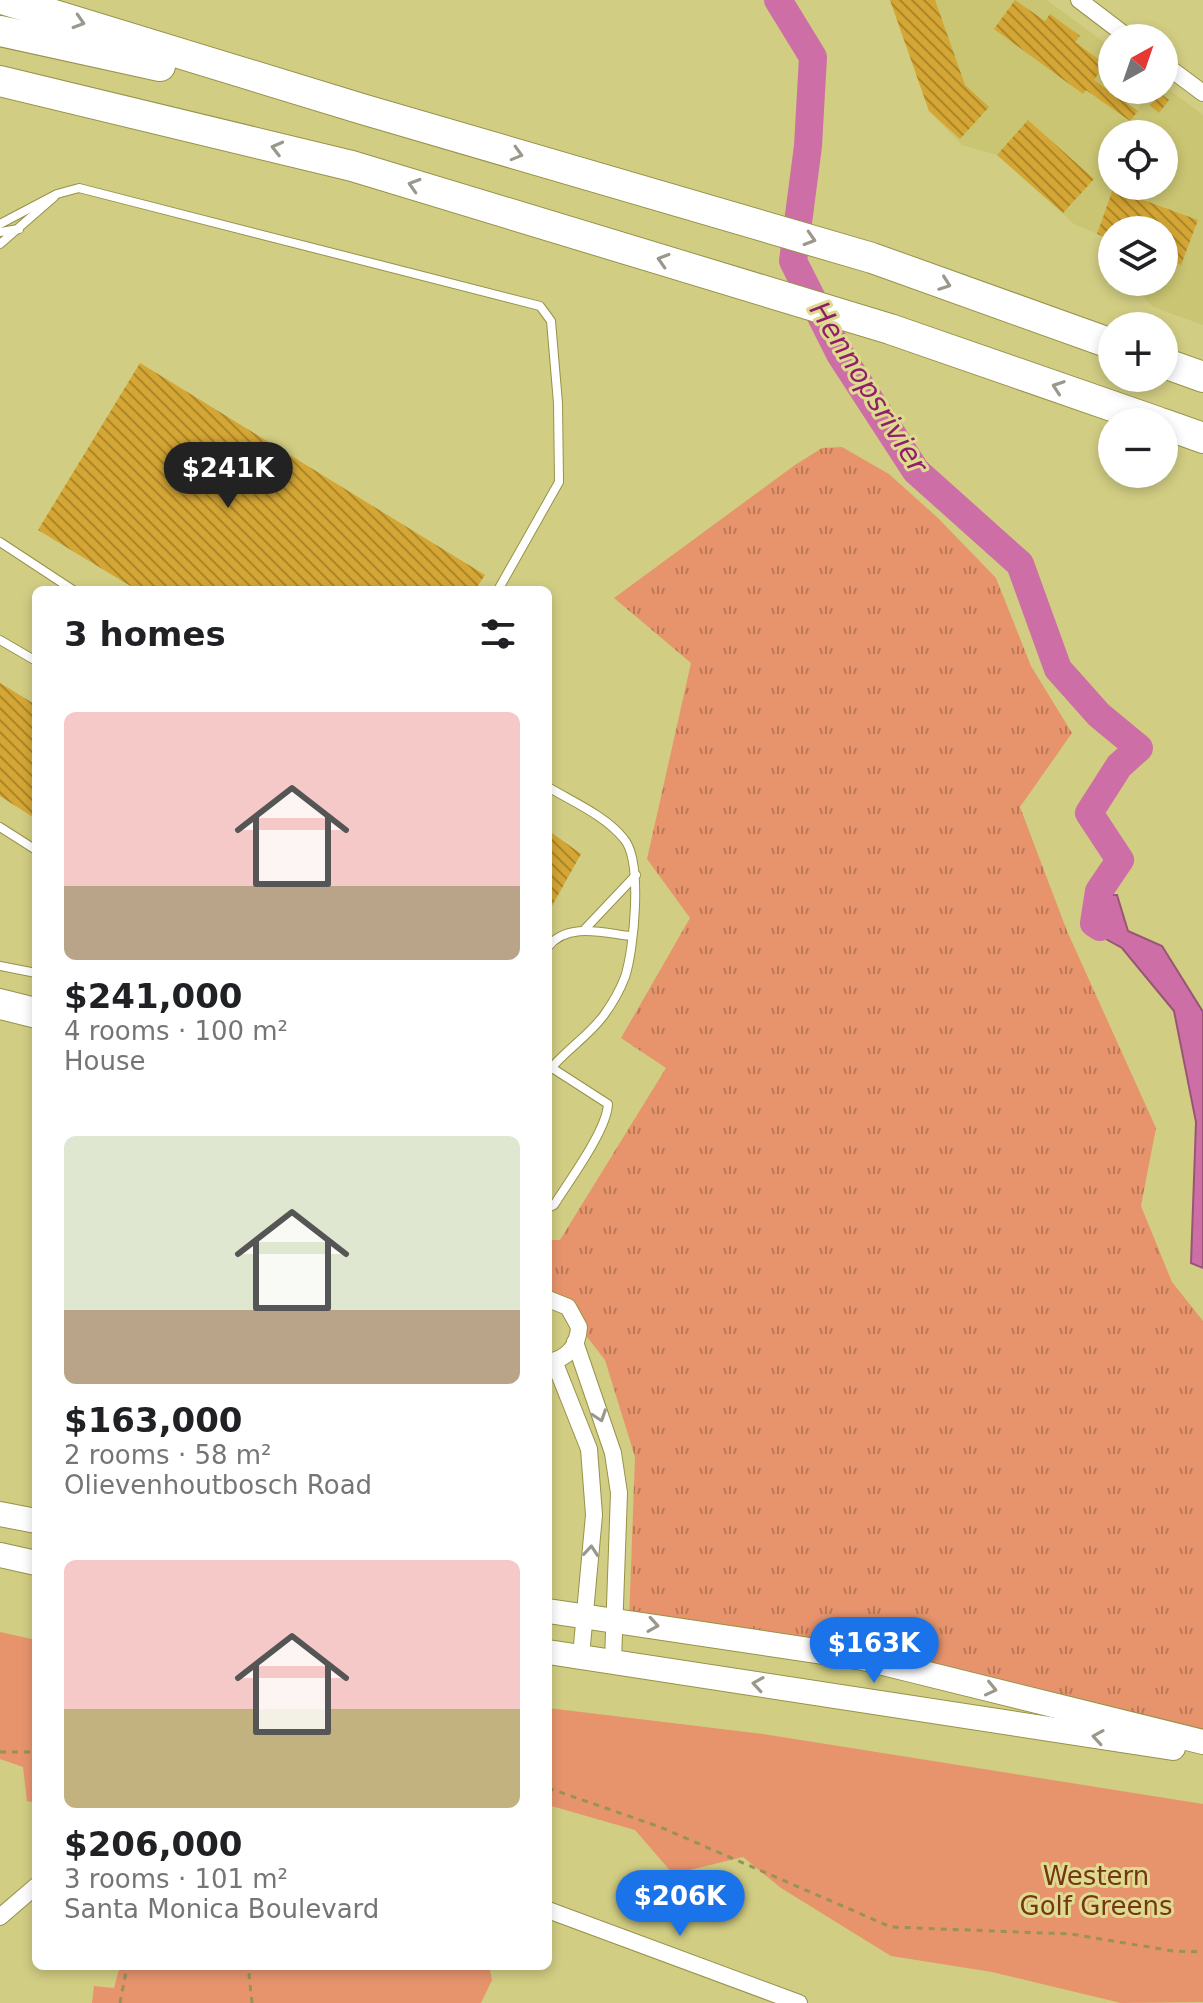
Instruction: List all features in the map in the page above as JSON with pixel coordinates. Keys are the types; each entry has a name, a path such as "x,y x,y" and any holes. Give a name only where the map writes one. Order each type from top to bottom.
{"highway":[{"path":"5,0 362,109 872,258 1098,339"},
{"path":"0,31 362,109"},
{"path":"0,81 352,166 890,329 1118,408"},
{"path":"1178,368 1203,377"},
{"path":"1178,429 1203,438"}],"main road":[{"path":"0,1514 32,1520"},
{"path":"0,1555 32,1562"},
{"path":"552,1612 863,1658 1203,1742"},
{"path":"552,1652 1203,1753"}],"street":[{"path":"1079,0 1111,24"},
{"path":"1178,74 1203,93"},
{"path":"0,997 32,1005"},
{"path":"0,1011 32,1019"},
{"path":"552,1300 562,1303 573,1313 579,1327 568,1354 552,1361"},
{"path":"575,1342 613,1453 619,1493 613,1661"},
{"path":"552,1363 589,1449 594,1515 581,1656"},
{"path":"1,1915 32,1889"},
{"path":"552,1911 799,2003"}],"lane":[{"path":"0,224 57,194 79,188 505,295 545,311 551,321 555,354 561,461 559,482 500,586"},
{"path":"0,244 57,194"},
{"path":"0,232 20,229"},
{"path":"0,542 67,586"},
{"path":"0,640 32,659"},
{"path":"552,789 612,825 630,847 636,875 625,976 616,997 579,1044 552,1066"},
{"path":"0,827 32,847"},
{"path":"584,930 636,875"},
{"path":"552,942 584,930 630,936"},
{"path":"0,966 32,972"},
{"path":"552,1071 608,1104 607,1114 552,1206"}],"path":[{"path":"0,1752 32,1752"},
{"path":"552,1789 660,1827 891,1927 1071,1934 1173,1951 1203,1952"},
{"path":"120,2003 126,1970"},
{"path":"252,2003 249,1975 253,1970"}],"shaded area":[{"path":"890,0 1047,0 1098,38 1098,104 1128,104 1137,110 1142,104 1178,104 1178,96 1203,115 1203,325 1178,316 1178,312 1153,307 1142,296 1178,296 1178,216 1098,216 1098,234 1074,224 997,155 962,145 929,111"},
{"path":"1092,895 1117,895 1128,931 1162,946 1203,1012 1203,1268 1191,1263 1196,1122 1174,1011 1122,948 1086,928"}],"green space":[{"path":"842,447 889,474 938,518 996,578 1031,666 1072,733 1020,807 1067,931 1156,1128 1141,1206 1172,1282 1203,1321 1203,1742 951,1680 629,1621 635,1457 605,1360 552,1292 552,1240 560,1240 666,1068 621,1038 690,918 647,859 691,663 614,598 822,448"},
{"path":"0,1632 32,1639 32,1802 27,1801 23,1767 0,1759"},
{"name":"Western Golf Greens","path":"552,1708 763,1734 1203,1804 1203,2002 1121,2003 992,1972 891,1956 781,1888 743,1857 673,1874 635,1830 552,1806"},
{"path":"119,1970 490,1970 492,1980 481,2003 92,2003 94,1986 114,1988"}],"building":[{"path":"890,0 935,0 965,85 989,107 960,139 929,111"},
{"path":"1015,0 1045,21 1050,14 1080,36 1075,42 1098,59 1098,74 1094,80 1098,83 1098,98 1086,90 1083,94 994,29"},
{"path":"1106,104 1128,104 1138,111 1129,120"},
{"path":"1151,104 1166,104 1159,113"},
{"path":"1028,120 1094,179 1063,213 997,155"},
{"path":"1109,200 1143,200 1198,220 1181,265 1178,264 1178,216 1103,216"},
{"path":"140,363 485,575 478,586 130,586 38,530"},
{"path":"0,683 32,703 32,816 0,796"},
{"path":"552,833 581,854 552,906"}],"waterway":[{"name":"Hennopsrivier","path":"778,0 813,57 808,146 793,261 840,354 916,471 1020,564 1058,669 1099,715 1139,748 1119,766 1089,813 1120,860 1099,891 1094,923 1100,927"}]}
